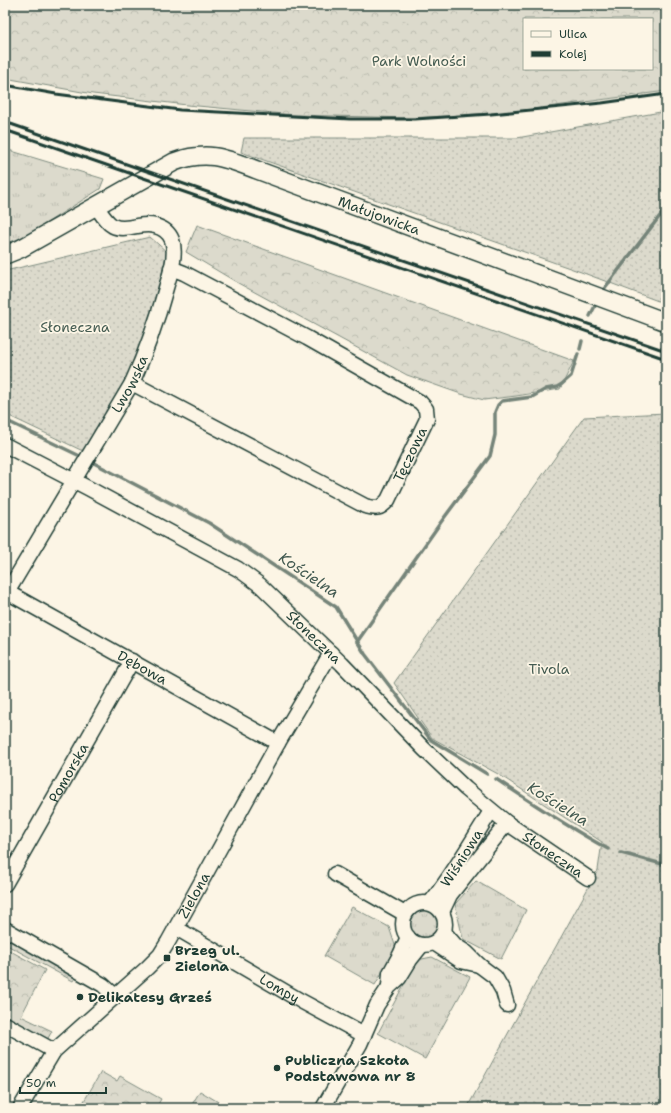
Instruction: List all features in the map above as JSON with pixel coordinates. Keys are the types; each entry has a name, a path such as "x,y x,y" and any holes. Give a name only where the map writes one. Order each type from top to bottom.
{"street":[{"name":"Małujowicka","path":"5,254 20,249 174,162 195,156 218,157 257,170 666,322"},
{"name":"Lwowska","path":"6,594 132,382 158,317 171,268 174,249 173,241 169,232 153,225 143,225 122,229 114,228 107,223 96,206"},
{"name":"Tęczowa","path":"132,382 373,509 381,508 388,500 427,419 426,409 420,402 184,272 171,268"},
{"name":"Słoneczna","path":"5,445 238,570 260,585 356,677 424,749 491,811 588,878"},
{"name":"Dębowa","path":"6,594 132,661 278,743"},
{"name":"Zielona","path":"20,1108 54,1052 114,996 148,968 160,955 278,743 331,653"},
{"name":"Pomorska","path":"5,884 132,661"},
{"name":"Wiśniowa","path":"430,903 442,889 491,811"},
{"name":"Wiśniowa","path":"442,912 450,895 507,823"},
{"path":"335,874 405,914"},
{"path":"323,1108 360,1044 377,1005 388,987 399,978 410,960 428,944 440,938 444,932 445,918 438,908 430,903 422,902 410,908 405,914 403,926 408,938 416,944 428,944 461,961 478,965"},
{"name":"Lompy","path":"176,928 301,1001 364,1035"},
{"path":"5,929 103,985 114,996"},
{"path":"444,932 456,946 467,953 478,965 494,977 500,984 507,1005"},
{"path":"388,987 390,973 408,938"},
{"path":"5,1024 54,1052"}],"green space":[{"name":"Park Wolności","path":"5,5 666,5 666,91 511,112 411,118 294,115 93,94 5,78"},
{"path":"666,111 666,304 581,272 241,152 244,138 517,138"},
{"path":"5,149 104,179 100,189 26,236 5,244"},
{"path":"197,225 574,361 560,389 484,400 461,394 407,375 238,283 186,252"},
{"name":"Słoneczna","path":"150,237 167,252 147,335 130,379 85,452 5,414 5,271"},
{"name":"Tivola","path":"666,413 666,1108 467,1108 598,870 602,842 498,774 432,738 394,683 584,417"},
{"path":"476,881 526,910 501,959 463,939 455,904"},
{"path":"352,907 389,927 396,948 375,985 324,956"},
{"path":"424,910 434,914 438,924 434,934 424,938 414,934 410,924 414,914"},
{"path":"5,931 78,974 73,981 5,944"},
{"path":"5,948 45,970 21,1016 52,1031 47,1040 5,1018 5,1008 7,1008 5,1007"},
{"path":"432,957 470,977 425,1059 378,1033 417,960"},
{"path":"101,1072 117,1081 120,1076 161,1099 156,1108 80,1108"},
{"path":"200,1091 220,1103 217,1108 190,1108"}],"waterway":[{"path":"604,289 666,208"},
{"path":"590,316 595,306"},
{"path":"580,349 582,341"},
{"path":"357,642 441,522 490,456 495,435 495,412 498,405 502,401 532,397 546,389 557,387 562,384 571,376 578,354"},
{"name":"Kościelna","path":"5,420 82,457"},
{"name":"Kościelna","path":"90,461 209,523 336,607 365,654 431,740 487,774"},
{"name":"Kościelna","path":"496,779 565,824 608,849"},
{"name":"Kościelna","path":"621,853 666,865"}],"railway":[{"path":"5,85 56,94 180,110 350,119 415,119 491,114 602,103 666,94"},
{"path":"5,122 666,351"},
{"path":"5,130 666,359"}],"place":[{"name":"Brzeg ul. Zielona","path":"167,958"},
{"name":"Delikatesy Grześ","path":"80,997"},
{"name":"Publiczna Szkoła Podstawowa nr 8","path":"277,1068"}]}
